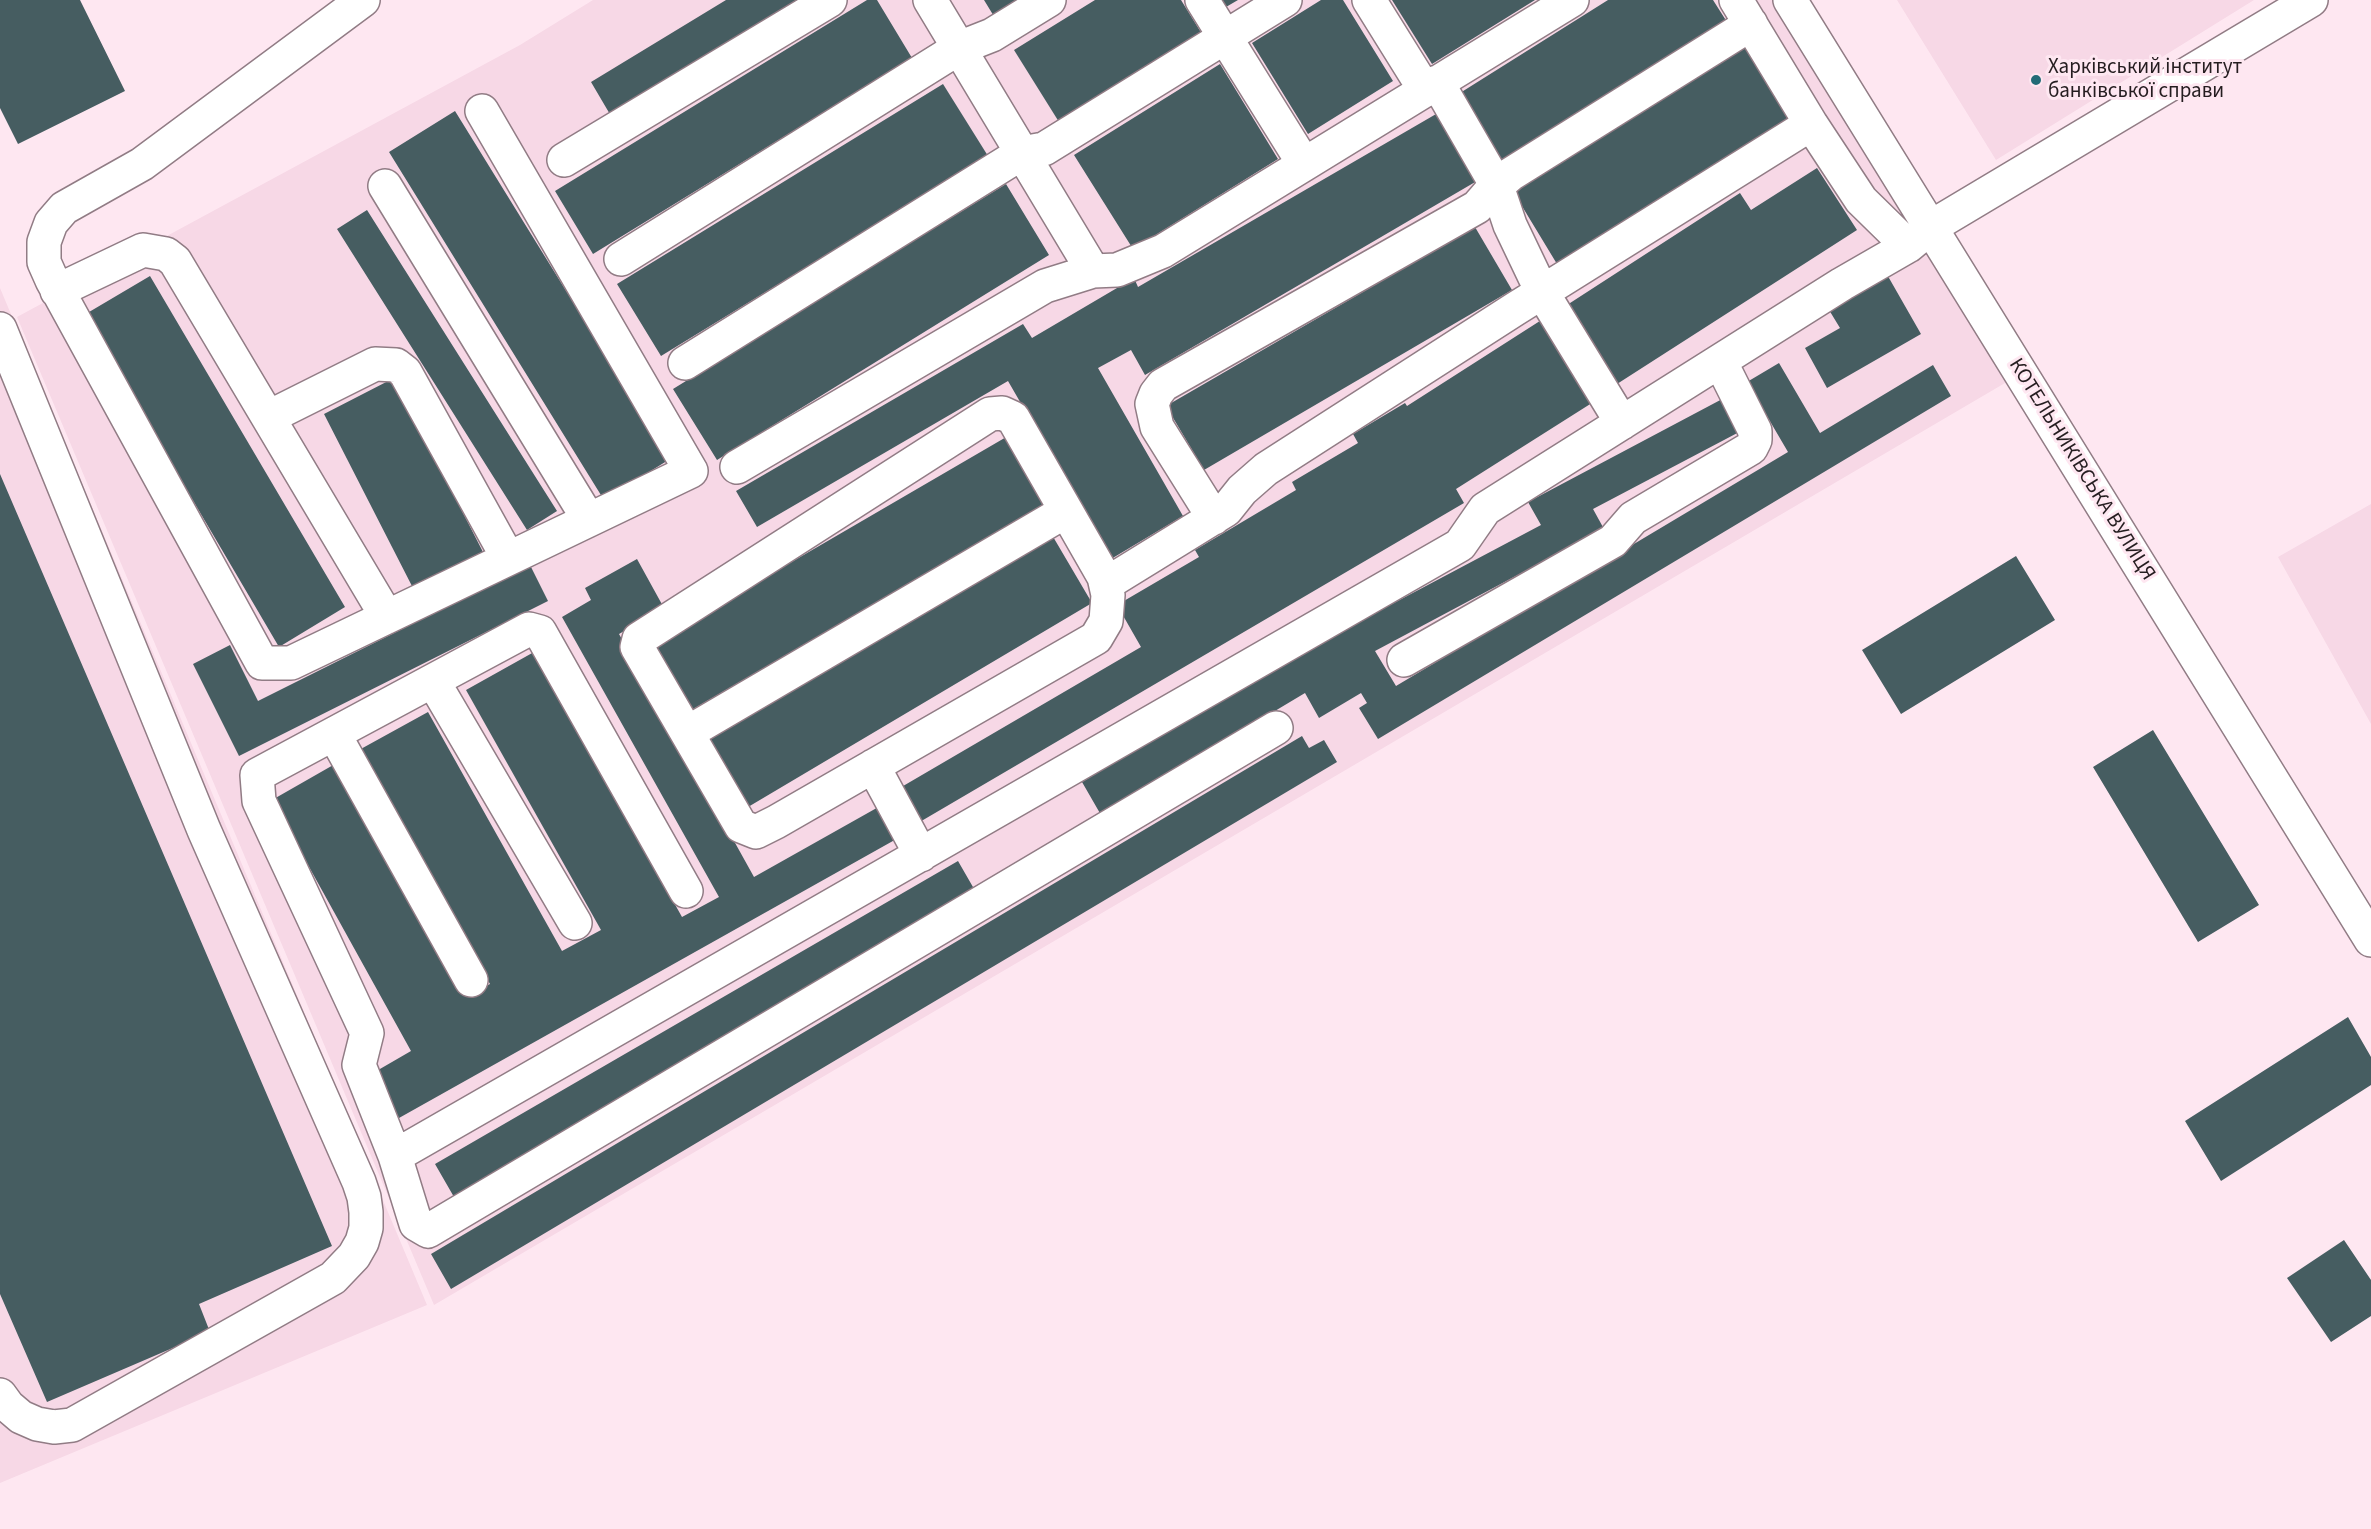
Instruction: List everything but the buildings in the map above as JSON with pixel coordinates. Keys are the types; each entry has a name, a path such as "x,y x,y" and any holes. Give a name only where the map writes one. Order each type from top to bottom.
{"street":[{"path":"363,0 142,164 64,208 51,223 44,242 44,262 57,291 262,663 291,663 691,471 482,111"},
{"path":"564,160 830,0"},
{"path":"930,0 1093,271"},
{"path":"621,259 959,48 992,35 1049,0"},
{"path":"1202,0 1304,164"},
{"path":"685,363 1022,153 1044,149 1285,0"},
{"path":"1369,0 1431,86 1497,186 1510,225 1542,292 1622,423"},
{"path":"737,467 1045,286 1093,271 1117,270 1163,251 1572,0"},
{"name":"КОТЕЛЬНИКІВСЬКА ВУЛИЦЯ","path":"1790,0 1920,237 2371,940"},
{"path":"394,1156 1460,545 1485,509 1842,284 2311,0"},
{"path":"1214,518 1157,426 1152,404 1163,384 1477,207 1511,174 1743,12 1811,124 1861,200 1920,237"},
{"path":"1106,584 1226,510 1242,490 1266,469 1542,292 1811,124"},
{"path":"385,186 589,520"},
{"path":"57,291 143,250 166,254 175,261 387,617"},
{"path":"0,329 204,830 359,1182 366,1212 366,1228 362,1242 354,1256 333,1278 72,1425 54,1427 37,1424 21,1417 8,1406 0,1395"},
{"path":"1404,660 1613,541 1633,518 1751,448 1755,431 1720,361"},
{"path":"269,417 375,364 396,365 405,372 508,558"},
{"path":"1002,413 1013,418 1106,584 1108,596 1106,621 1096,638 756,832 741,826 637,647 639,639 990,414 1002,413"},
{"path":"687,733 1066,511"},
{"path":"686,891 540,632 529,629 257,775 260,801 367,1033 359,1065 394,1156 416,1224 428,1231 1276,728"},
{"path":"433,681 575,923"},
{"path":"334,734 471,980"},
{"path":"873,766 921,855"}],"shaded area":[{"path":"593,0 1806,0 2034,366 434,1305 17,317 520,45"},
{"name":"Харківський інститут банківської справи","path":"1897,0 2254,0 1996,160"},
{"path":"0,288 427,1305 0,1483"},
{"path":"2371,504 2371,724 2278,557"}],"place":[{"name":"Харківський інститут банківської справи","path":"2036,80"}]}
